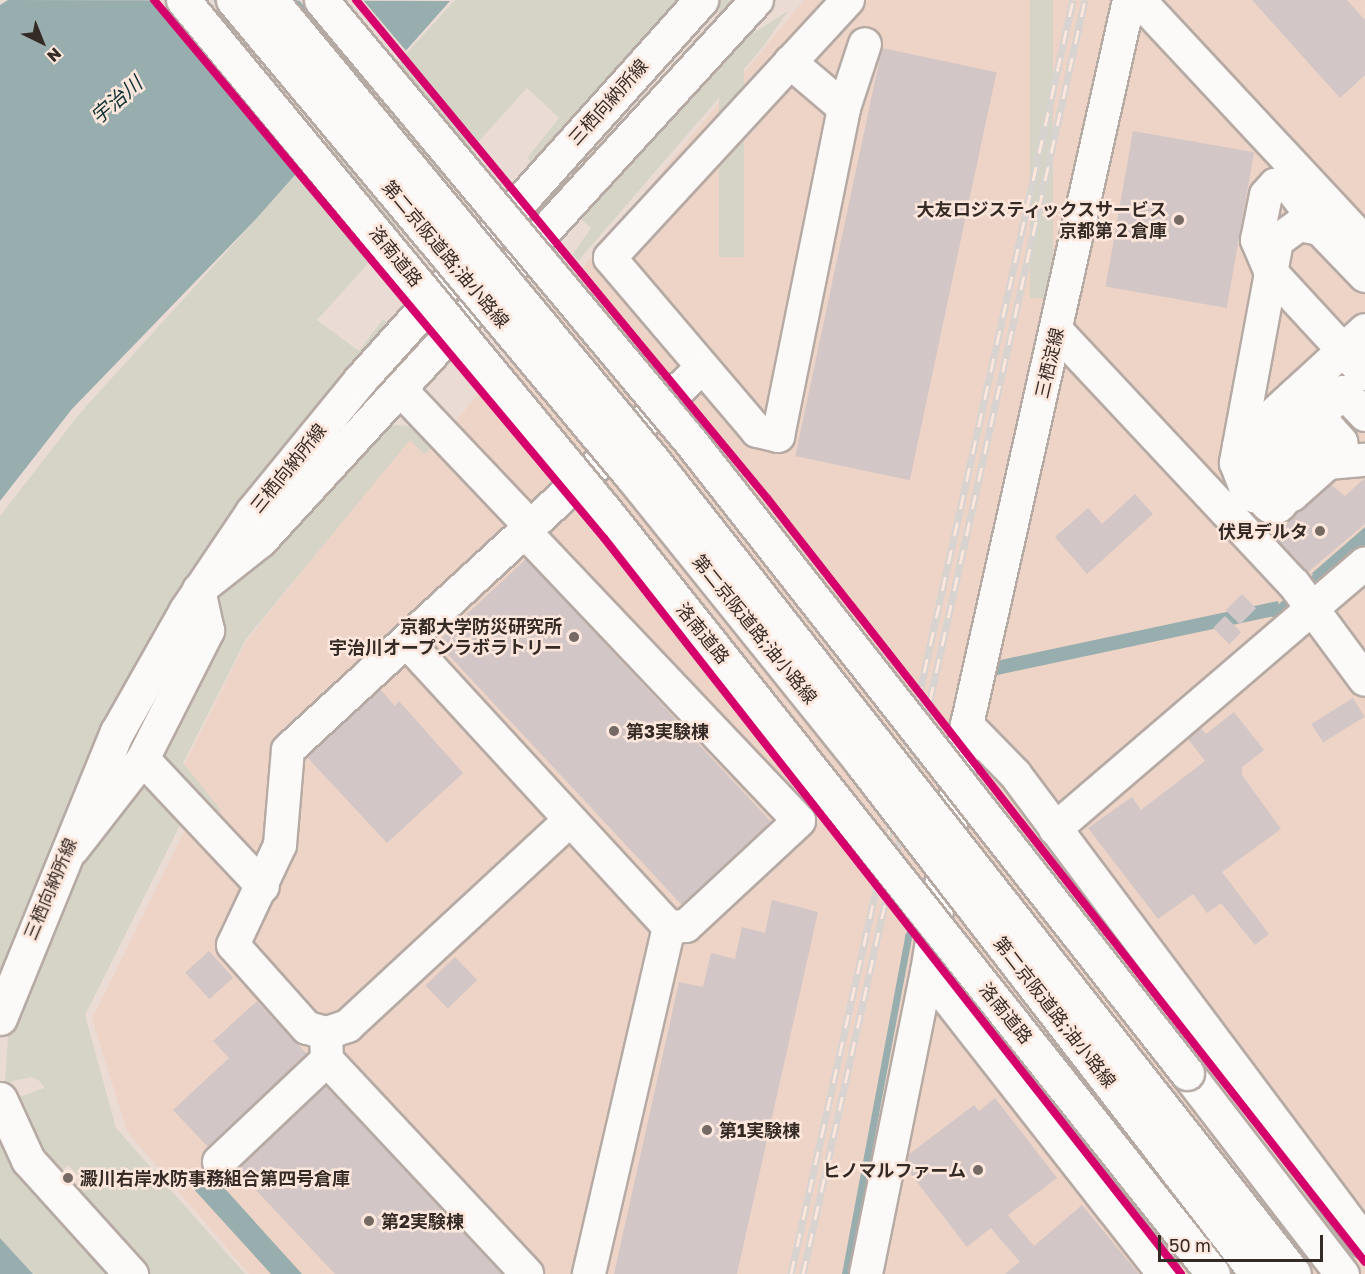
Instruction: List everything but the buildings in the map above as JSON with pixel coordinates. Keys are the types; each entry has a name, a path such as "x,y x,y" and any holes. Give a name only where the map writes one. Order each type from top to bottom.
{"main road":[{"name":"洛南道路","path":"183,0 603,508 1213,1274"},
{"name":"第二京阪道路;油小路線","path":"233,0 854,753 1257,1274"},
{"name":"第二京阪道路;油小路線","path":"271,0 652,459 1293,1274"},
{"path":"321,0 690,441 1187,1072 1342,1274"},
{"name":"三栖向納所線","path":"0,1018 61,864 117,732 199,590 252,512 360,380 701,0"},
{"path":"0,1099 28,1160 131,1274"}],"street":[{"path":"61,864 143,759 208,631 199,590 261,541 757,0"},
{"path":"848,0 610,258 700,370 757,431 777,436 844,108 865,44"},
{"name":"三栖淀線","path":"866,1274 927,972 967,725 1129,0"},
{"path":"1139,0 1365,242"},
{"path":"790,62 844,108"},
{"path":"1365,276 1315,228 1305,202 1287,183 1275,185 1266,195 1257,240 1270,271 1354,340 1365,374"},
{"path":"1315,228 1299,225 1282,234 1270,271 1239,446 1238,473 1254,496 1278,500 1305,441 1343,392 1365,415"},
{"path":"1056,330 1294,584 1314,607 1365,680"},
{"path":"1239,446 1354,340"},
{"path":"527,1274 326,1046 233,945 263,887 280,845 288,750 700,370"},
{"path":"401,390 799,821 686,926 669,927"},
{"path":"1305,441 1342,411 1365,435"},
{"path":"1305,441 1328,463 1355,460"},
{"path":"1305,441 1341,442 1355,460"},
{"path":"1055,829 1365,563"},
{"path":"406,642 669,927"},
{"path":"967,725 1015,774 1365,1242"},
{"path":"143,759 263,887"},
{"path":"219,1162 326,1046 569,821"},
{"path":"589,1274 669,927"},
{"path":"927,972 1164,1274"}],"shaded area":[{"path":"455,0 691,0 537,167 527,158 559,118 527,88 317,320 359,351 383,319 396,331 225,539 0,993 0,516 80,413"},
{"path":"719,0 744,0 744,257 719,257"},
{"path":"804,0 1365,0 1365,1274 249,1274 127,1131 92,1019 202,795 184,765 247,640 417,428 450,428"},
{"path":"1030,0 1053,0 1053,298 1030,298"},
{"path":"788,11 762,48 578,261 573,254 591,228 573,212 714,58"},
{"path":"386,424 421,427 436,445 424,454 410,440 246,639 183,763 221,810 215,818 159,755 216,602"},
{"path":"139,778 186,813 85,1015 116,1128 245,1274 142,1274 69,1196 84,1181 68,1165 53,1177 46,1169 48,1156 11,1100 44,1088 40,1081 31,1077 5,1083 9,1021 55,897 72,887 85,853"},
{"path":"0,1121 120,1274 33,1274 0,1238"}],"water":[{"name":"宇治川","path":"8,0 450,1 256,219 72,409 0,501 0,5"},
{"path":"1365,527 1365,545 1329,575 1311,574"},
{"path":"1278,601 1281,615 995,675 992,662"},
{"path":"208,1170 302,1274 271,1274 191,1186"},
{"path":"0,1238 33,1274 0,1274"}],"pier":[{"path":"151,0 213,0 330,139 299,175"},
{"path":"299,0 363,0 407,52 374,89"}],"waterway":[{"path":"1305,585 1324,569"},
{"path":"1273,613 1292,596"},
{"path":"845,1274 908,936 916,920"}],"railway":[{"path":"791,1274 1073,0"},
{"path":"803,1274 1085,0"}],"cycle path":[{"path":"154,0 604,538 1181,1274"},
{"path":"356,0 767,498 1365,1262"}],"place":[{"name":"大友ロジスティックスサービス 京都第２倉庫","path":"1179,220"},
{"name":"伏見デルタ","path":"1320,531"},
{"name":"京都大学防災研究所 宇治川オープンラボラトリー","path":"574,637"},
{"name":"第3実験棟","path":"614,731"},
{"name":"第1実験棟","path":"707,1130"},
{"name":"ヒノマルファーム","path":"978,1170"},
{"name":"澱川右岸水防事務組合第四号倉庫","path":"68,1178"},
{"name":"第2実験棟","path":"369,1221"}]}
